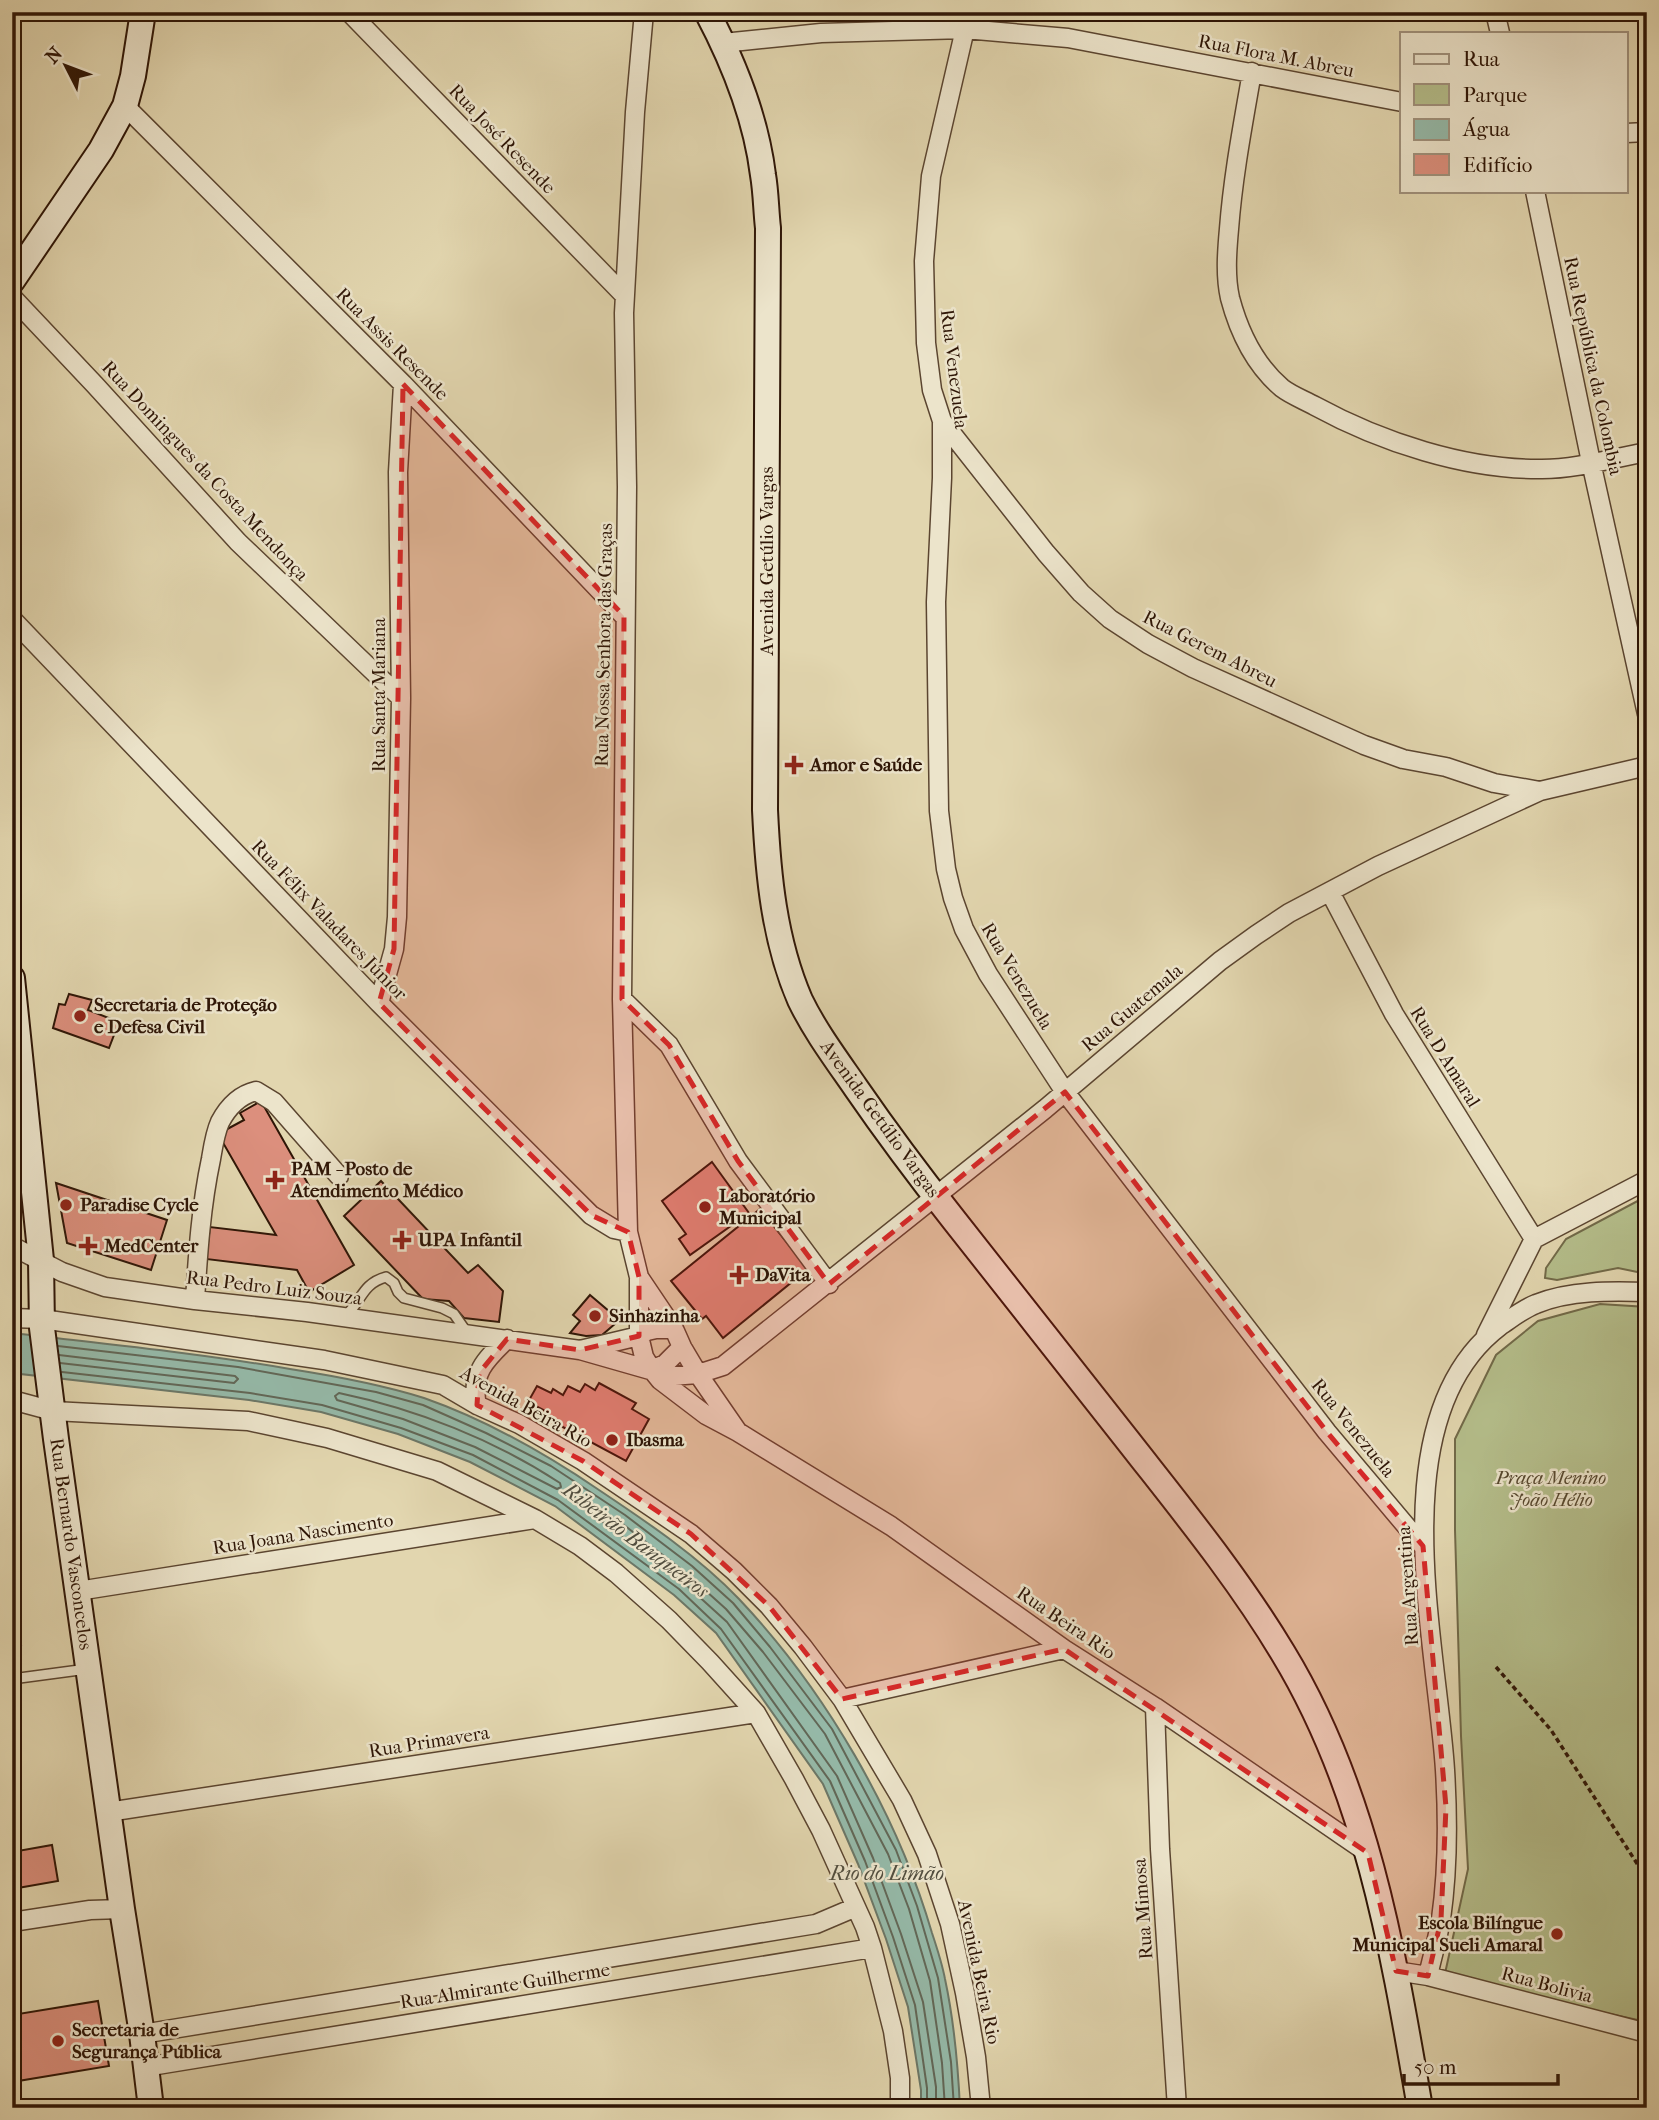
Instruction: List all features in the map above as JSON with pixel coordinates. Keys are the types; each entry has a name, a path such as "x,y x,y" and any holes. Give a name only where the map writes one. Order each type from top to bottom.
{"main road":[{"path":"12,281 101,150 125,106 133,76 143,12"},
{"name":"Avenida Getúlio Vargas","path":"707,12 723,43 752,121 763,173 768,228 765,810 767,859 782,950 800,998 822,1040 888,1133 1217,1554 1292,1668 1337,1761 1368,1853 1396,1971 1420,2108"},
{"name":"Rua Bernardo Vasconcelos","path":"12,978 41,1261 42,1324 51,1401 151,2108"}],"street":[{"name":"Rua José Resende","path":"349,12 624,295"},
{"name":"Rua Nossa Senhora das Graças","path":"639,1336 639,1277 628,1232 622,999 627,487 624,295 644,12"},
{"name":"Rua Venezuela","path":"974,12 965,29 931,176 924,261 926,343 932,390 942,421 936,602 939,811 946,869 953,898 964,929 988,974 1065,1092 1327,1432 1423,1546"},
{"path":"1495,12 1500,32"},
{"name":"Rua Flora M. Abreu","path":"723,43 821,33 965,29 1068,38 1400,102"},
{"path":"1252,72 1232,193 1227,251 1230,296 1245,341 1259,364 1284,389 1335,417 1393,441 1462,461 1542,469 1647,452"},
{"name":"Rua Assis Resende","path":"125,106 403,384 624,616"},
{"path":"1628,133 1647,132"},
{"name":"Rua República da Colombia","path":"1535,192 1647,713"},
{"name":"Rua Domingues da Costa Mendonça","path":"12,297 238,542 401,698"},
{"name":"Rua Santa Mariana","path":"380,1003 394,949 397,917 401,698 398,472 403,384"},
{"name":"Rua Gerem Abreu","path":"942,421 1081,593 1110,619 1148,644 1193,668 1364,745 1403,759 1446,767 1494,783 1540,791"},
{"name":"Rua Félix Valadares Júnior","path":"12,619 380,1003 591,1215 614,1229 628,1232"},
{"name":"Rua Guatemala","path":"698,1374 723,1366 829,1284 1065,1092 1220,961 1289,914 1422,844 1540,791 1647,766"},
{"name":"Rua D Amaral","path":"1330,892 1394,1014 1534,1239"},
{"path":"622,999 669,1045 738,1161 829,1284"},
{"path":"195,1300 203,1194 220,1123 234,1103 245,1094 256,1091 274,1102 339,1176"},
{"path":"1485,1338 1534,1239 1647,1180"},
{"name":"Rua Pedro Luiz Souza","path":"12,1246 82,1280 104,1287 507,1339"},
{"name":"Rua Nossa Senhora das Graças","path":"639,1277 674,1329"},
{"name":"Rua Argentina","path":"1428,1976 1441,1920 1446,1853 1444,1755 1423,1546 1430,1450 1441,1410 1469,1356 1485,1338 1518,1313 1538,1303 1572,1295 1615,1291 1647,1292"},
{"name":"Avenida Beira Rio","path":"12,1318 324,1360 443,1385 583,1461 691,1534 769,1606 803,1647 842,1699 902,1800 927,1854 950,1924 976,2057 981,2108"},
{"name":"Rua Beira Rio","path":"580,1350 639,1336 647,1331 674,1329 698,1374 738,1432"},
{"path":"443,1385 464,1381 480,1361 480,1352 469,1335"},
{"name":"Rua Beira Rio","path":"639,1336 644,1356 652,1370 666,1385 697,1409 891,1526 1064,1649 1155,1707 1368,1853"},
{"path":"477,1405 474,1391 479,1373 489,1357 507,1339"},
{"name":"Rua Beira Rio","path":"507,1339 580,1350 671,1376 698,1374"},
{"path":"652,1370 665,1364 682,1347"},
{"path":"12,1400 51,1401 248,1421 327,1438 437,1471 535,1519 580,1546 615,1573 710,1662 756,1713 816,1820 872,1948 893,2031 900,2078 900,2108"},
{"name":"Rua Joana Nascimento","path":"78,1591 535,1519"},
{"path":"842,1699 1064,1649"},
{"name":"Rua Mimosa","path":"1155,1707 1160,1849 1177,2108"},
{"name":"Rua Primavera","path":"108,1812 756,1713"},
{"name":"Rua Almirante Guilherme","path":"142,2034 816,1924 856,1907"},
{"path":"12,1922 90,1910 122,1909"},
{"name":"Rua Almirante Guilherme","path":"145,2067 872,1948"},
{"name":"Rua Bolivia","path":"1396,1971 1428,1976 1647,2033"}],"lane":[{"path":"332,1316 343,1317 352,1310 374,1281 386,1277 394,1283 404,1298 454,1314 469,1335"},
{"path":"12,1679 89,1669"}],"path":[{"path":"1496,1667 1551,1730 1647,1879"}],"highlighted area":[{"path":"403,384 624,616 622,999 669,1045 738,1161 829,1284 1065,1092 1327,1432 1423,1546 1446,1807 1441,1920 1428,1976 1396,1971 1368,1853 1064,1649 842,1699 769,1606 691,1534 583,1461 477,1405 479,1373 507,1339 580,1350 639,1336 639,1277 628,1232 591,1215 379,1003 394,949"}],"green space":[{"path":"1647,1196 1647,1274 1618,1268 1557,1280 1545,1278 1546,1268 1566,1239"},
{"name":"Praça Menino João Hélio","path":"1600,1304 1647,1307 1647,2022 1444,1978 1468,1869 1461,1736 1455,1439 1496,1355 1538,1321"}],"water":[{"name":"Rio do Limão","path":"12,1333 255,1363 357,1381 424,1398 469,1416 536,1451 617,1502 690,1554 739,1599 801,1673 855,1755 878,1799 917,1888 941,1961 953,2027 960,2108 921,2108 921,2090 908,2007 858,1864 823,1784 716,1633 674,1595 555,1506 470,1462 398,1434 321,1412 249,1400 12,1373"}],"building":[{"name":"Secretaria de Proteção e Defesa Civil","path":"69,994 92,1000 88,1010 119,1022 109,1048 53,1028 59,1004 65,1005"},
{"name":"PAM - Posto de Atendimento Médico","path":"261,1101 354,1265 309,1292 297,1270 206,1259 210,1227 276,1235 218,1134 244,1120 240,1113"},
{"name":"Laboratório Municipal","path":"712,1162 749,1213 690,1255 679,1239 686,1234 662,1201"},
{"name":"UPA Infantil","path":"381,1181 468,1273 478,1265 503,1291 499,1322 464,1318 449,1301 423,1299 344,1216"},
{"path":"56,1183 167,1220 151,1270 67,1243"},
{"name":"DaVita","path":"760,1209 808,1269 723,1338 706,1316 702,1319 671,1281"},
{"name":"Sinhazinha","path":"590,1295 617,1318 616,1323 602,1335 570,1333 580,1321 573,1315"},
{"name":"Ibasma","path":"599,1383 636,1403 632,1409 649,1419 626,1461 546,1418 549,1413 528,1402 537,1386 551,1393 553,1389 563,1395 568,1386 580,1392 585,1384 595,1390"},
{"path":"12,1578 21,1645 12,1647"},
{"path":"52,1845 58,1881 12,1889 12,1852"},
{"name":"Secretaria de Segurança Pública","path":"98,2001 109,2066 12,2082 12,2015"}],"place":[{"name":"Amor e Saúde","path":"794,765"},
{"name":"Secretaria de Proteção e Defesa Civil","path":"80,1016"},
{"name":"PAM - Posto de Atendimento Médico","path":"275,1180"},
{"name":"Paradise Cycle","path":"66,1205"},
{"name":"Laboratório Municipal","path":"705,1207"},
{"name":"UPA Infantil","path":"402,1240"},
{"name":"MedCenter","path":"88,1246"},
{"name":"DaVita","path":"739,1275"},
{"name":"Sinhazinha","path":"595,1316"},
{"name":"Ibasma","path":"612,1440"},
{"name":"Escola Bilíngue Municipal Sueli Amaral","path":"1557,1934"},
{"name":"Secretaria de Segurança Pública","path":"58,2041"}],"water label":[{"name":"Ribeirão Banqueiros","path":"636,1540"}]}
